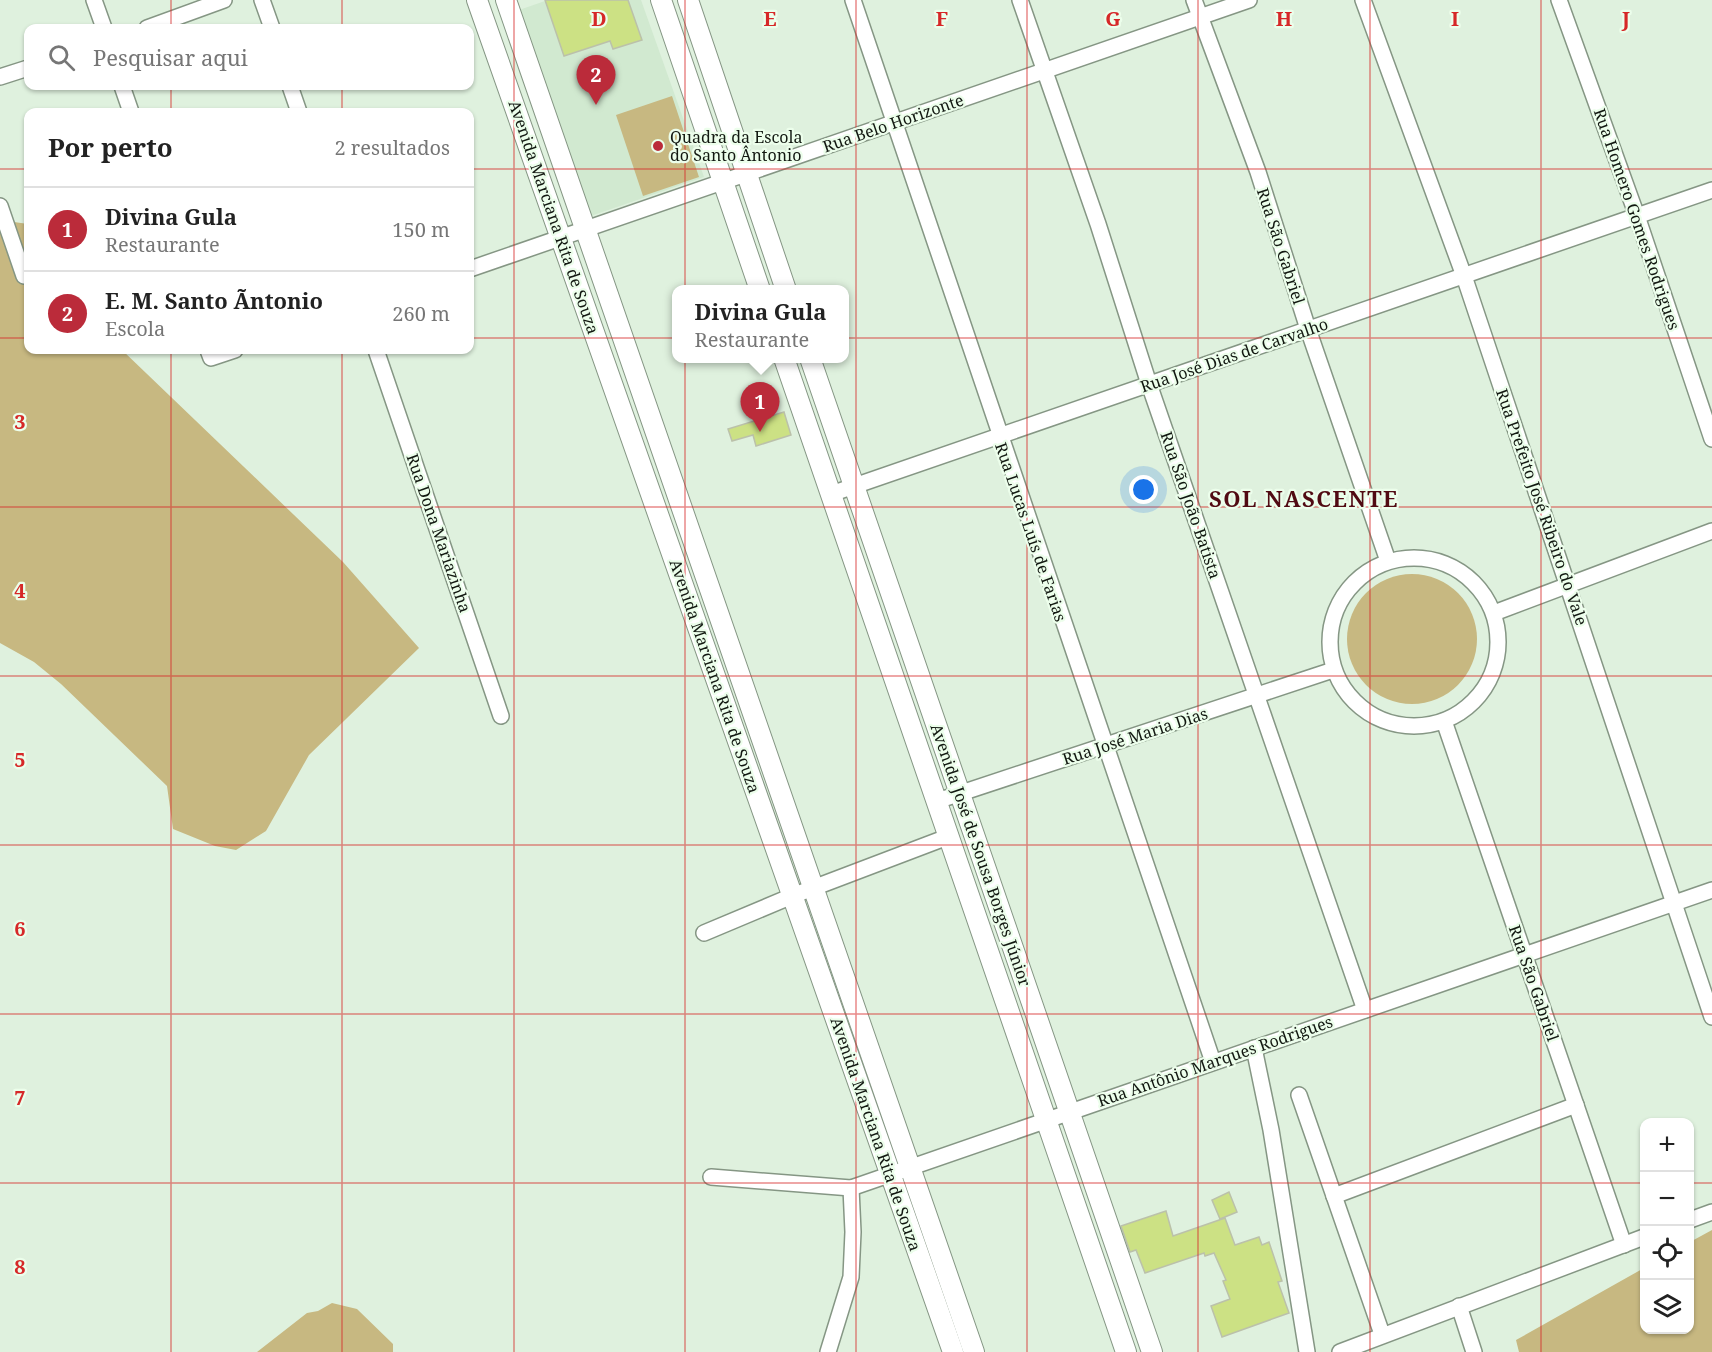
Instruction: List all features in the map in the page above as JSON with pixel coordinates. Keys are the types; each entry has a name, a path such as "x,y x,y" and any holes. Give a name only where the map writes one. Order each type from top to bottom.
{"street":[{"path":"94,0 103,24"},
{"path":"158,24 225,0"},
{"path":"262,0 271,24"},
{"name":"Avenida Marciana Rita de Souza","path":"477,0 953,1352"},
{"name":"Avenida Marciana Rita de Souza","path":"506,0 974,1352"},
{"path":"661,0 758,285"},
{"path":"688,0 784,285"},
{"name":"Rua Lucas Luís de Farias","path":"853,0 1213,1062"},
{"name":"Rua São João Batista","path":"1020,0 1149,384 1365,1010"},
{"name":"Rua São Gabriel","path":"1194,0 1258,172 1308,329 1388,561"},
{"name":"Rua Belo Horizonte","path":"474,268 1249,0"},
{"name":"Rua Prefeito José Ribeiro do Vale","path":"1363,0 1464,276 1712,1017"},
{"name":"Rua Homero Gomes Rodrigues","path":"1559,0 1637,216 1712,439"},
{"path":"0,77 24,69"},
{"path":"123,90 130,108"},
{"path":"291,90 298,108"},
{"path":"525,135 549,125"},
{"name":"Rua José Dias de Carvalho","path":"831,494 1712,190"},
{"path":"0,206 24,276"},
{"name":"Rua Dona Mariazinha","path":"377,354 501,716"},
{"name":"Avenida José de Sousa Borges Júnior","path":"786,363 1126,1352"},
{"name":"Avenida José de Sousa Borges Júnior","path":"812,363 1152,1352"},
{"path":"1494,613 1712,531"},
{"path":"1414,557 1440,561 1463,572 1482,591 1494,613 1499,639 1496,665 1485,689 1467,709 1444,721 1417,727 1390,724 1359,706 1346,694 1333,670 1328,643 1332,616 1344,592 1364,573 1388,561 1414,557"},
{"name":"Rua José Maria Dias","path":"937,801 1333,670"},
{"name":"Rua São Gabriel","path":"1444,721 1624,1245"},
{"path":"704,933 792,896 950,836"},
{"name":"Rua Antônio Marques Rodrigues","path":"711,1177 851,1188 1712,890"},
{"path":"1254,1048 1271,1130 1307,1352"},
{"path":"1299,1095 1382,1334"},
{"path":"1334,1196 1576,1105"},
{"path":"828,1352 851,1277 853,1232 851,1188"},
{"path":"1694,1218 1712,1212"},
{"path":"1340,1352 1382,1334 1640,1239"},
{"path":"1459,1306 1474,1352"}],"shaded area":[{"path":"572,0 596,0 613,49 641,40 628,0 641,0 704,177 588,217 519,10 545,1 564,56 588,48"},
{"name":"Quadra da Escola do Santo Ântonio","path":"672,96 699,177 643,196 616,115"},
{"path":"0,220 24,223 24,354 126,354 343,562 419,648 309,755 266,831 236,850 215,846 173,829 167,786 61,684 34,662 0,643"},
{"path":"1412,574 1437,579 1458,593 1472,614 1477,639 1472,664 1458,685 1437,699 1412,704 1387,699 1366,685 1352,664 1347,639 1352,614 1366,593 1387,579"},
{"path":"1712,1230 1712,1352 1519,1352 1516,1340 1640,1270 1640,1334 1694,1334 1694,1240"},
{"path":"332,1303 357,1309 393,1344 393,1352 257,1352 307,1313 318,1311"}],"building":[{"path":"545,0 628,0 642,40 613,49 610,41 564,56"},
{"path":"784,412 791,435 756,446 753,435 732,441 728,429"},
{"path":"1229,1192 1237,1212 1220,1219 1212,1200"},
{"path":"1166,1211 1173,1236 1225,1218 1235,1245 1259,1237 1262,1245 1269,1242 1282,1281 1278,1282 1289,1313 1222,1337 1211,1306 1230,1299 1223,1281 1226,1280 1214,1253 1205,1256 1204,1253 1145,1273 1136,1250 1130,1252 1121,1226"}],"place":[{"name":"E. M. Santo Ãntonio","path":"596,105"},
{"name":"Quadra da Escola do Santo Ântonio","path":"658,146"},
{"name":"Divina Gula","path":"760,432"}],"district":[{"name":"SOL NASCENTE","path":"1304,499"}]}
